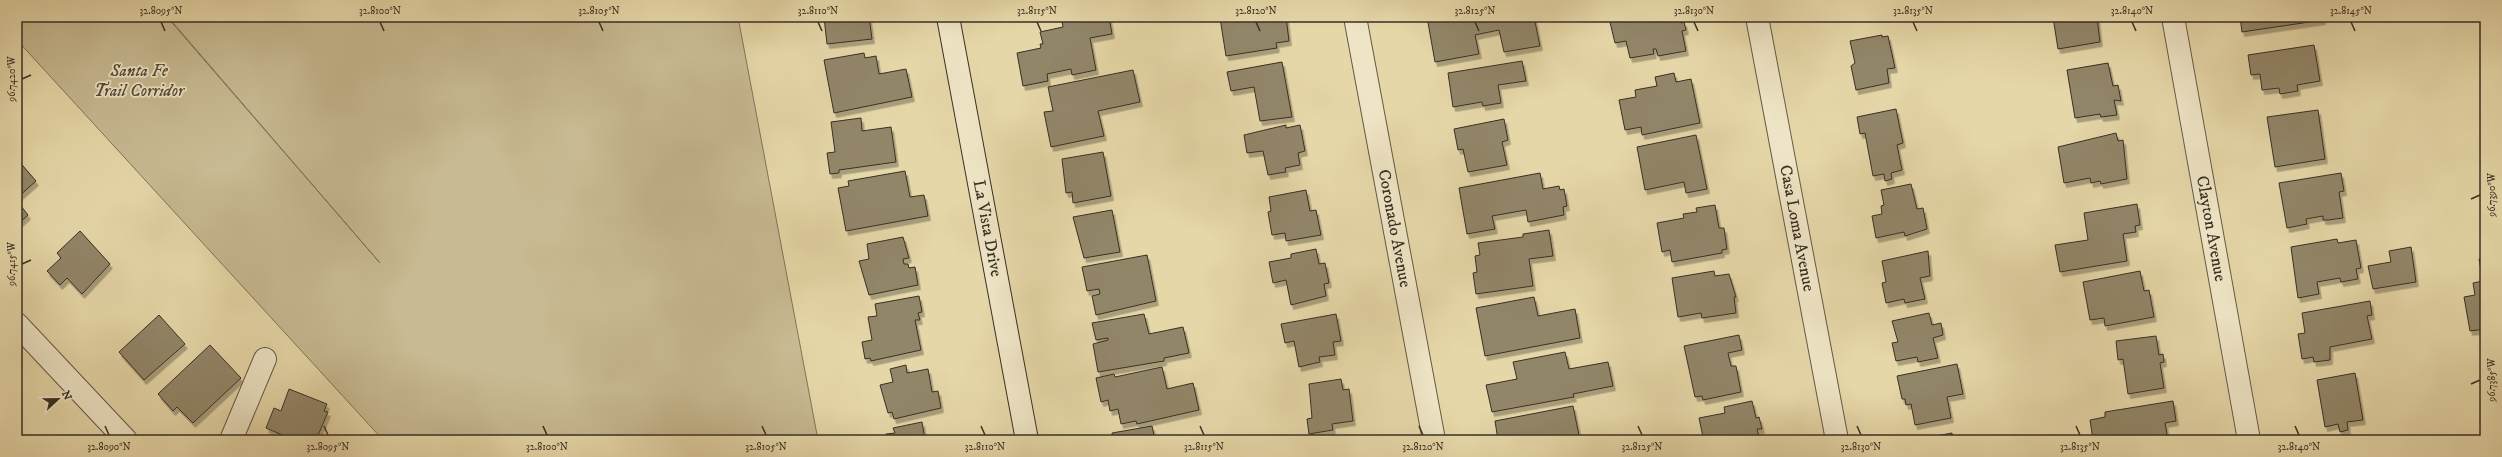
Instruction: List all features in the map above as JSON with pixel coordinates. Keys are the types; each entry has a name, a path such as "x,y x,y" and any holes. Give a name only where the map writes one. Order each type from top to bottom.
{"street":[{"name":"La Vista Drive","path":"948,17 1027,440"},
{"name":"Coronado Avenue","path":"1355,17 1434,440"},
{"name":"Casa Loma Avenue","path":"1757,17 1837,440"},
{"name":"Clayton Avenue","path":"2173,17 2249,440"},
{"path":"17,324 126,440"},
{"path":"231,440 265,359"}],"green space":[{"name":"Santa Fe Trail Corridor","path":"17,17 167,17 380,263 168,17 738,17 818,440 383,440 17,40"}],"building":[{"path":"824,17 869,17 872,39 827,44"},
{"path":"1082,17 1109,17 1112,34 1090,38 1096,70 1072,75 1071,69 1047,74 1048,81 1023,86 1017,53 1041,48 1040,44 1043,44 1040,32 1063,27 1062,21"},
{"path":"1286,17 1289,41 1276,43 1277,48 1226,56 1220,18"},
{"path":"1427,17 1534,17 1540,46 1504,52 1499,30 1475,35 1479,54 1435,62"},
{"path":"1680,17 1681,23 1684,22 1686,30 1682,31 1686,51 1658,56 1656,49 1653,49 1654,54 1630,58 1626,41 1615,43 1609,18"},
{"path":"2053,17 2097,17 2100,42 2058,49"},
{"path":"2240,17 2323,17 2323,20 2242,32"},
{"path":"1882,35 1882,37 1888,36 1895,68 1887,69 1889,83 1856,90 1851,66 1855,63 1850,41"},
{"path":"2314,45 2320,81 2297,85 2298,91 2280,94 2279,88 2262,90 2260,74 2251,75 2248,55"},
{"path":"864,53 865,58 876,56 879,74 906,69 912,97 834,113 824,60"},
{"path":"1522,61 1526,81 1498,85 1501,103 1483,106 1482,102 1453,107 1448,73"},
{"path":"1282,62 1292,117 1260,121 1254,87 1231,91 1227,72"},
{"path":"2108,63 2113,86 2118,85 2121,101 2114,100 2117,115 2101,117 2100,114 2075,118 2067,70"},
{"path":"1133,70 1140,102 1098,111 1104,136 1051,147 1044,112 1053,111 1048,87"},
{"path":"1674,73 1676,82 1691,79 1700,123 1642,135 1641,127 1625,130 1619,100 1636,97 1635,90 1657,86 1655,77"},
{"path":"1896,109 1903,143 1897,145 1902,170 1891,173 1892,179 1885,181 1884,174 1873,176 1865,133 1860,134 1857,117"},
{"path":"2318,110 2325,159 2275,167 2267,117"},
{"path":"861,118 862,131 891,127 896,162 839,170 839,173 830,174 827,153 835,152 831,122"},
{"path":"1504,119 1508,140 1502,142 1507,165 1468,172 1463,149 1458,150 1454,129"},
{"path":"1286,125 1286,128 1300,125 1305,151 1298,153 1300,165 1285,168 1286,172 1268,175 1263,151 1247,153 1244,135"},
{"path":"2116,133 2118,141 2123,140 2127,179 2101,184 2100,181 2091,183 2090,178 2064,183 2058,147"},
{"path":"1696,135 1707,189 1686,193 1684,182 1645,190 1637,147"},
{"path":"1103,152 1111,196 1073,203 1072,192 1066,193 1062,159"},
{"path":"17,159 36,181 17,198"},
{"path":"905,171 910,197 924,195 928,216 846,231 838,188 849,186 848,181"},
{"path":"1540,173 1543,189 1559,186 1560,190 1564,189 1567,206 1563,207 1564,215 1528,222 1526,210 1492,216 1495,229 1467,234 1459,188"},
{"path":"2341,173 2344,191 2339,192 2343,218 2323,220 2323,216 2306,219 2307,224 2287,228 2279,183"},
{"path":"1911,184 1917,209 1923,208 1927,229 1905,236 1904,232 1876,238 1872,216 1882,214 1881,206 1884,205 1881,190"},
{"path":"1306,190 1310,211 1316,210 1321,235 1286,241 1285,233 1272,235 1268,212 1271,211 1269,197"},
{"path":"17,201 28,215 17,225"},
{"path":"2137,204 2140,225 2135,226 2136,232 2123,234 2127,261 2060,272 2055,245 2088,240 2084,213"},
{"path":"1715,205 1719,228 1724,228 1727,249 1722,250 1722,253 1672,262 1670,250 1662,252 1657,223 1684,218 1683,214 1697,212 1696,208"},
{"path":"1112,210 1120,252 1084,258 1073,217"},
{"path":"1549,230 1553,256 1529,259 1533,286 1476,294 1473,273 1477,272 1475,256 1480,255 1478,243 1523,237 1523,234"},
{"path":"80,231 110,264 82,294 67,278 60,285 47,271 61,258 57,253"},
{"path":"903,237 909,258 903,259 904,264 908,264 909,268 915,267 918,285 869,295 859,261 869,259 867,244"},
{"path":"2337,239 2338,243 2356,240 2361,268 2356,269 2358,279 2341,282 2340,278 2317,282 2319,294 2298,298 2291,247"},
{"path":"2411,247 2416,282 2373,289 2368,266 2391,262 2389,251"},
{"path":"1316,249 1319,264 1325,263 1329,283 1324,284 1326,296 1291,305 1286,280 1273,283 1269,262 1291,258 1291,254"},
{"path":"1928,251 1930,276 1920,278 1925,299 1905,303 1904,299 1886,303 1882,283 1886,282 1882,261"},
{"path":"1147,255 1156,301 1096,315 1092,296 1100,294 1099,289 1087,291 1082,267"},
{"path":"2485,258 2485,329 2470,331 2464,297 2475,295 2473,283 2483,281 2479,259"},
{"path":"1714,271 1715,276 1729,274 1736,297 1734,297 1736,313 1702,318 1701,313 1678,317 1672,278"},
{"path":"2140,271 2144,291 2149,290 2154,317 2105,326 2104,318 2090,320 2083,282"},
{"path":"919,296 922,312 918,313 920,320 915,320 921,350 871,361 870,358 865,359 862,342 872,340 868,317 877,316 875,304"},
{"path":"1534,297 1538,316 1575,309 1580,338 1485,356 1476,308"},
{"path":"2370,301 2372,315 2367,316 2372,339 2330,347 2330,360 2314,362 2313,357 2302,359 2298,334 2305,333 2302,313"},
{"path":"1929,313 1932,325 1941,323 1943,335 1933,338 1938,358 1918,362 1917,357 1896,361 1892,343 1898,342 1892,321"},
{"path":"1144,314 1149,334 1183,327 1189,353 1164,358 1164,361 1098,372 1093,344 1108,340 1108,338 1096,340 1092,323"},
{"path":"1336,314 1341,341 1333,342 1335,355 1319,357 1320,362 1299,367 1294,341 1285,343 1281,324"},
{"path":"159,315 185,344 144,380 119,352"},
{"path":"1739,335 1742,350 1728,353 1731,366 1736,366 1741,392 1703,400 1702,396 1695,397 1684,346"},
{"path":"2156,336 2159,355 2163,354 2164,362 2160,363 2164,388 2128,394 2123,359 2118,360 2116,341"},
{"path":"210,345 241,378 193,423 177,407 173,411 158,394"},
{"path":"1565,352 1569,369 1608,362 1613,386 1573,394 1574,397 1492,412 1486,385 1517,379 1513,362"},
{"path":"1957,364 1963,394 1947,397 1951,418 1915,425 1911,404 1906,405 1905,399 1902,399 1897,376"},
{"path":"906,365 907,373 928,369 932,392 938,391 941,408 894,419 892,412 888,413 880,385 893,382 890,369"},
{"path":"1162,367 1167,389 1193,383 1199,410 1137,424 1136,421 1121,424 1118,409 1110,411 1108,400 1101,402 1096,378 1114,374 1115,377"},
{"path":"2355,373 2363,420 2347,422 2348,430 2340,432 2338,424 2325,427 2317,380"},
{"path":"1341,379 1343,390 1349,389 1353,421 1332,424 1333,430 1309,434 1307,419 1312,418 1309,384"},
{"path":"289,389 327,404 324,411 328,412 316,440 286,440 287,437 266,428 274,408 281,411"},
{"path":"1752,401 1756,418 1759,417 1762,429 1757,429 1760,440 1710,440 1709,435 1703,437 1699,418 1725,413 1724,407"},
{"path":"2173,401 2176,421 2165,423 2168,440 2109,440 2108,437 2093,440 2090,420 2105,417 2105,412"},
{"path":"1573,406 1580,440 1498,440 1495,421"},
{"path":"922,422 925,440 887,440 886,434 895,433 893,428"},
{"path":"1152,426 1155,440 1113,440 1112,433"},
{"path":"1952,433 1953,440 1914,440"},
{"path":"948,436 949,440 925,440"}]}
